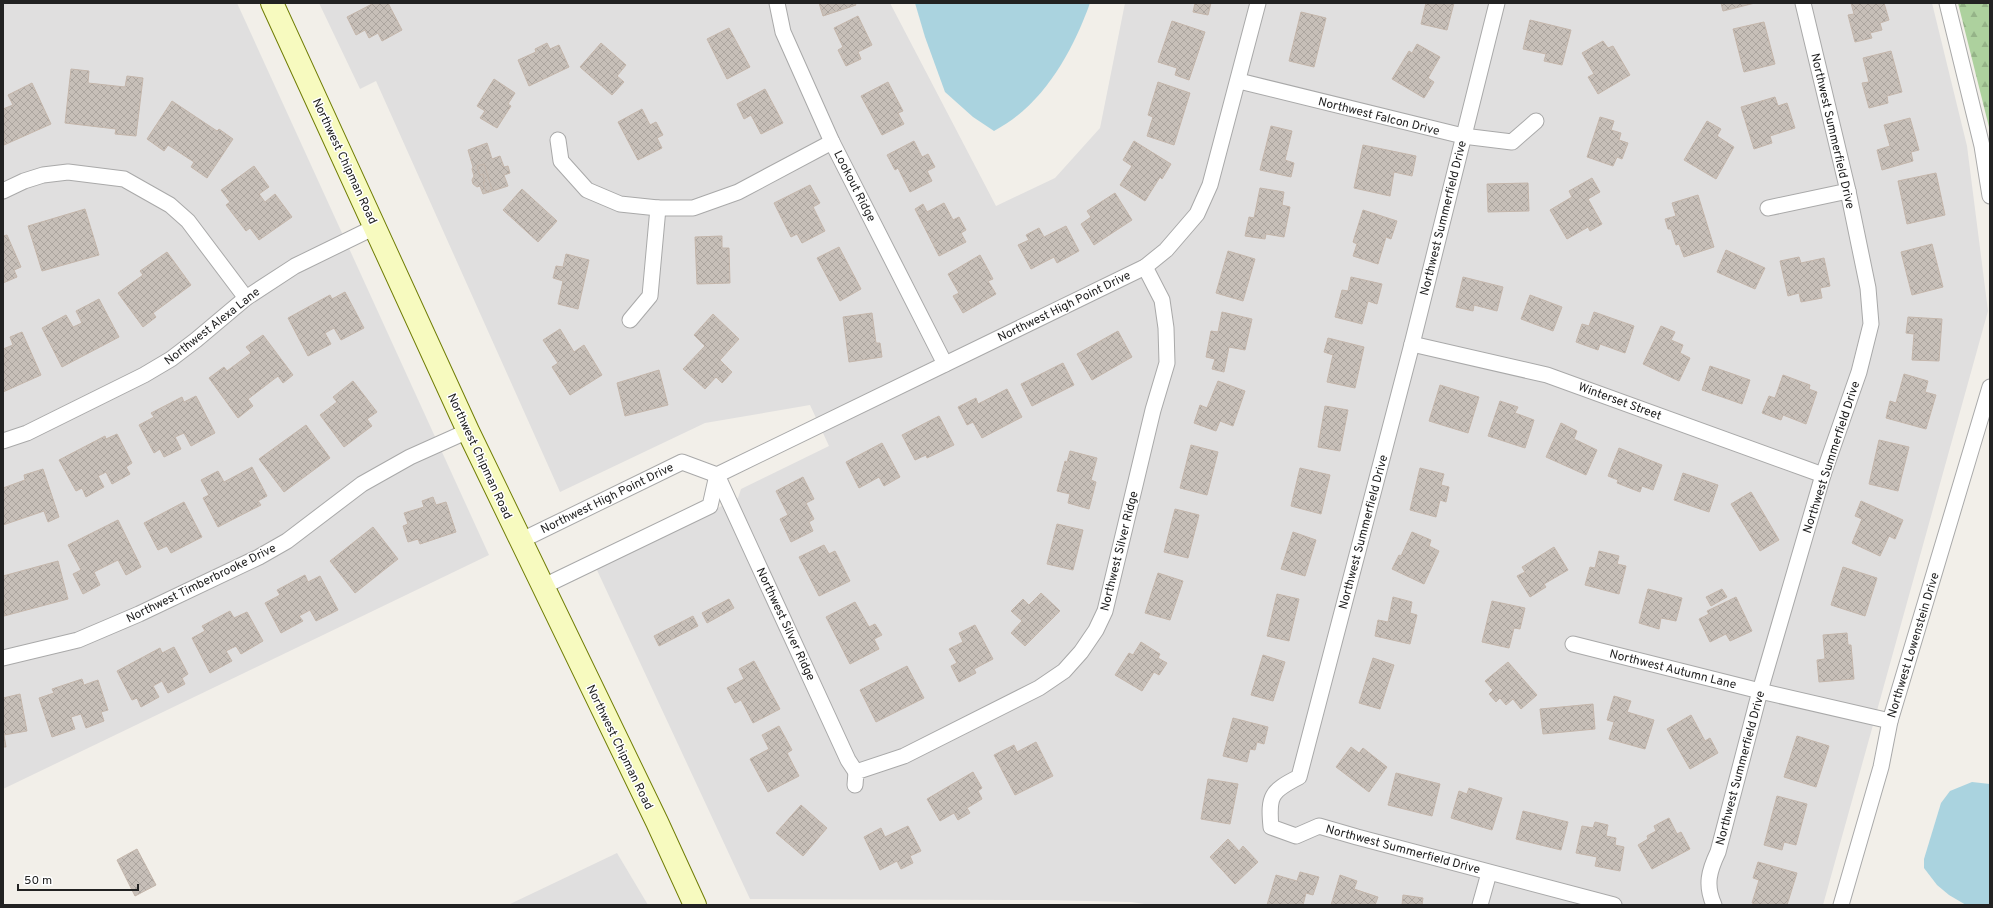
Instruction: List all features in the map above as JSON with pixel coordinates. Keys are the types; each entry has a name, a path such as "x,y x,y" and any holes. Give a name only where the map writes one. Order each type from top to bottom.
{"main road":[{"name":"Northwest Chipman Road","path":"277,5 375,227 468,431 542,587 657,822 695,905"}],"street":[{"name":"Lookout Ridge","path":"776,3 783,32 832,142 945,364"},
{"name":"Northwest High Point Drive","path":"520,541 682,462 717,475 1145,267 1166,250 1197,214 1210,185 1239,81 1258,3"},
{"name":"Northwest Summerfield Drive","path":"1497,3 1412,344 1299,777 1279,787 1269,805 1271,827 1296,836 1319,826 1329,828 1489,873 1614,905"},
{"name":"Northwest Summerfield Drive","path":"1714,905 1709,894 1709,870 1718,852 1760,691 1823,475 1859,372 1871,324 1868,288 1848,190 1803,3"},
{"path":"1947,3 1982,146 1990,196"},
{"name":"Northwest Falcon Drive","path":"1239,81 1463,136 1512,142 1536,121"},
{"path":"558,140 561,161 587,190 620,204 658,208 693,208 738,192 832,142"},
{"path":"3,191 24,181 43,175 68,172 124,179 170,205 188,221 246,298"},
{"path":"1768,208 1848,190"},
{"path":"630,320 650,296 658,208"},
{"name":"Northwest Alexa Lane","path":"3,441 40,426 144,375 171,360 246,298 295,266 375,227"},
{"name":"Northwest Silver Ridge","path":"717,475 856,778 904,756 1039,688 1064,671 1081,652 1096,630 1105,611 1154,410 1167,363 1166,328 1162,300 1145,267"},
{"name":"Winterset Street","path":"1412,344 1547,375 1823,475"},
{"name":"Northwest Lowenstein Drive","path":"1842,905 1881,767 1890,721 1990,387"},
{"name":"Northwest Timberbrooke Drive","path":"3,658 78,640 140,614 259,557 293,536 362,484 410,457 468,431"},
{"path":"542,587 710,506 717,475"},
{"name":"Northwest Autumn Lane","path":"1573,644 1760,691 1890,721"},
{"name":"Northwest Summerfield Drive","path":"1480,905 1489,873"}],"shaded area":[{"path":"3,3 237,3 489,555 3,789"},
{"path":"319,3 890,3 996,206 1055,178 1100,128 1125,3 1932,3 1967,146 1988,311 1823,905 1151,905 1131,902 1043,900 750,899 596,568 738,498 741,489 829,446 810,405 705,423 560,492 376,81 360,89"},
{"path":"617,853 648,905 508,905"}],"green space":[{"path":"1958,3 1990,3 1990,131"}],"water":[{"path":"915,3 1090,3 1083,22 1065,59 1054,76 1027,107 994,131 973,117 945,92 925,37"},
{"path":"1972,782 1990,784 1990,905 1966,905 1949,895 1937,885 1924,868 1924,859 1941,803 1950,791"}],"building":[{"path":"374,3 388,3 402,30 382,41 378,33 369,38 365,30 356,35 347,17"},
{"path":"819,3 855,3 856,5 823,16"},
{"path":"1195,3 1211,3 1208,15 1193,12"},
{"path":"1426,3 1454,3 1447,30 1421,24"},
{"path":"1721,3 1755,3 1723,11"},
{"path":"1851,3 1884,3 1889,20 1880,23 1882,30 1870,33 1872,38 1855,42 1848,15 1854,14"},
{"path":"1301,12 1326,18 1314,67 1289,61"},
{"path":"858,16 872,45 858,52 861,59 846,66 838,50 843,47 834,28"},
{"path":"1530,20 1571,30 1562,65 1544,61 1546,54 1523,49"},
{"path":"1172,21 1205,32 1189,80 1175,75 1177,68 1158,62"},
{"path":"1764,22 1775,64 1744,72 1733,29"},
{"path":"729,28 750,67 727,79 707,39"},
{"path":"1603,41 1608,48 1613,46 1630,75 1598,94 1588,77 1594,74 1582,53"},
{"path":"547,43 550,49 559,45 569,67 529,86 518,60 536,52 535,49"},
{"path":"601,43 626,65 617,76 624,82 612,95 580,67"},
{"path":"1417,44 1440,57 1428,78 1434,82 1424,98 1392,79 1409,51 1412,53"},
{"path":"1891,51 1902,92 1887,96 1888,103 1869,108 1862,83 1869,82 1863,58"},
{"path":"71,69 89,71 88,83 125,87 127,76 143,78 136,136 115,134 116,129 65,123"},
{"path":"494,79 515,93 508,104 511,106 497,128 480,118 485,111 477,106"},
{"path":"888,82 903,111 898,113 904,124 882,135 861,96"},
{"path":"1158,82 1190,93 1174,145 1147,136 1153,117 1148,115"},
{"path":"32,83 51,124 4,145 3,109 13,105 8,95"},
{"path":"765,89 783,123 761,134 751,115 744,119 737,104"},
{"path":"1775,97 1778,106 1787,103 1795,128 1770,136 1772,143 1754,149 1741,107"},
{"path":"172,101 217,131 219,129 233,139 207,178 191,167 194,162 168,145 164,151 147,139"},
{"path":"642,109 650,125 656,122 663,135 657,138 662,148 638,160 618,122"},
{"path":"1600,117 1614,121 1611,130 1621,133 1619,140 1628,143 1622,159 1617,157 1613,166 1587,157"},
{"path":"1910,118 1919,150 1911,152 1913,161 1882,170 1877,150 1890,146 1884,125"},
{"path":"1707,121 1721,129 1717,136 1734,147 1716,179 1684,160"},
{"path":"1271,126 1292,131 1285,160 1294,163 1291,177 1260,170"},
{"path":"914,141 922,157 928,154 935,167 927,171 932,181 910,192 898,168 895,170 887,155"},
{"path":"1134,141 1171,164 1162,179 1160,177 1145,201 1120,185 1132,166 1123,160"},
{"path":"487,143 492,159 500,156 504,167 508,166 510,173 504,175 508,186 483,194 480,186 477,187 473,184 473,167 468,150"},
{"path":"1363,145 1416,156 1412,176 1394,172 1390,196 1354,188"},
{"path":"484,164 492,189 486,192 483,182 485,182 483,174 480,175 477,166"},
{"path":"254,166 269,187 259,194 265,202 275,194 292,217 259,240 250,228 246,231 226,205 230,202 221,190"},
{"path":"1936,173 1945,215 1907,224 1898,181"},
{"path":"1592,178 1600,192 1588,199 1602,224 1590,231 1588,227 1567,239 1550,210 1572,197 1569,191"},
{"path":"1528,183 1529,211 1488,212 1487,184"},
{"path":"810,185 820,203 813,207 825,231 802,243 797,234 791,237 774,203"},
{"path":"1260,188 1284,192 1282,205 1290,207 1284,237 1266,234 1265,239 1245,236 1249,217 1254,218"},
{"path":"522,189 557,221 538,242 503,210"},
{"path":"1115,193 1132,220 1094,245 1081,224 1091,217 1087,211"},
{"path":"1698,195 1714,247 1684,257 1679,244 1676,245 1671,229 1668,229 1665,219 1676,216 1672,203"},
{"path":"944,203 953,220 959,217 966,230 961,233 966,242 939,256 915,209 923,204 927,212"},
{"path":"85,209 99,255 42,271 28,226"},
{"path":"1363,210 1397,221 1391,239 1386,237 1378,264 1353,256 1357,244 1353,242"},
{"path":"1066,226 1079,251 1057,263 1054,257 1031,269 1018,245 1029,240 1026,235 1039,228 1044,237"},
{"path":"7,235 21,267 14,270 17,277 3,283 3,236"},
{"path":"722,236 722,248 729,248 730,283 697,284 695,237"},
{"path":"1932,244 1943,287 1912,295 1901,252"},
{"path":"839,247 861,289 840,301 817,258"},
{"path":"1726,250 1765,268 1755,289 1717,272"},
{"path":"1228,251 1255,259 1243,301 1216,293"},
{"path":"167,252 191,285 153,313 156,317 143,327 118,293 143,275 140,271"},
{"path":"566,254 589,260 578,309 558,304 563,281 553,278 556,266 563,267"},
{"path":"980,255 993,279 988,281 996,294 963,313 953,296 959,293 948,274"},
{"path":"1799,257 1801,263 1824,258 1830,286 1820,288 1822,298 1801,302 1799,293 1788,296 1780,261"},
{"path":"1351,277 1382,284 1377,304 1368,301 1362,324 1335,317 1342,290 1348,291"},
{"path":"1463,277 1503,287 1497,311 1474,305 1473,311 1456,307"},
{"path":"345,292 364,328 341,340 334,328 325,333 331,344 308,356 288,318 330,295 332,299"},
{"path":"1530,295 1562,307 1553,331 1521,319"},
{"path":"99,299 119,337 62,367 42,328 66,315 73,327 82,323 76,311"},
{"path":"1222,312 1252,319 1245,350 1229,347 1224,372 1212,369 1215,359 1206,357 1211,331 1218,332"},
{"path":"1594,312 1634,326 1625,353 1600,344 1598,350 1576,342 1582,324 1589,326"},
{"path":"872,313 876,343 880,343 882,357 849,362 843,317"},
{"path":"713,314 739,339 720,360 732,372 722,383 716,377 705,389 683,369 705,346 694,335"},
{"path":"1908,317 1942,319 1939,361 1912,360 1914,334 1906,333"},
{"path":"1661,326 1675,332 1671,340 1683,345 1680,353 1690,358 1679,381 1643,364"},
{"path":"560,329 574,352 584,345 602,375 570,395 552,367 558,363 543,340"},
{"path":"1118,331 1132,357 1092,380 1077,354"},
{"path":"22,332 41,375 3,392 3,349 13,345 10,337"},
{"path":"263,335 293,375 283,383 278,376 248,399 253,406 238,418 209,378 224,367 227,371 251,353 246,347"},
{"path":"1328,338 1364,347 1355,388 1327,382 1333,355 1324,352"},
{"path":"1063,363 1074,385 1032,406 1021,384"},
{"path":"1710,366 1750,380 1742,404 1702,390"},
{"path":"659,370 668,405 625,416 617,383"},
{"path":"1904,374 1928,381 1925,392 1936,395 1926,429 1886,418 1890,401 1896,403"},
{"path":"1783,375 1810,385 1809,389 1817,392 1806,424 1783,415 1781,420 1762,413 1769,396 1775,398"},
{"path":"353,381 377,412 367,419 372,426 344,447 320,415 337,402 333,397"},
{"path":"1218,381 1245,391 1233,426 1220,421 1216,431 1194,423 1200,405 1207,408"},
{"path":"1440,385 1479,397 1468,433 1429,421"},
{"path":"1007,389 1022,417 982,438 973,422 967,425 958,407 976,398 978,404"},
{"path":"196,396 215,433 191,446 184,433 175,437 181,449 164,457 160,449 154,453 139,425 154,417 151,413 182,397 184,402"},
{"path":"1500,401 1518,407 1515,413 1534,420 1525,448 1488,436"},
{"path":"1325,406 1348,410 1340,451 1318,447"},
{"path":"939,416 954,445 927,458 926,455 915,460 902,435"},
{"path":"1561,423 1577,431 1574,439 1597,450 1586,475 1546,457"},
{"path":"306,425 330,458 284,492 259,459"},
{"path":"117,434 132,463 126,467 130,474 112,484 106,472 98,476 104,487 86,497 82,488 76,491 59,460 105,436 106,439"},
{"path":"1879,440 1909,447 1898,491 1869,484"},
{"path":"882,443 900,477 884,486 879,477 859,488 846,462"},
{"path":"1191,445 1218,452 1207,495 1180,488"},
{"path":"1619,448 1662,465 1653,490 1642,486 1640,492 1617,483 1618,480 1608,476"},
{"path":"1070,451 1097,458 1091,480 1096,482 1089,509 1068,503 1070,494 1057,491 1065,461 1067,462"},
{"path":"252,467 267,496 258,501 261,505 218,527 203,498 209,495 201,480 218,471 224,482"},
{"path":"1300,468 1330,475 1321,514 1291,506"},
{"path":"1420,468 1444,474 1441,485 1449,487 1446,502 1440,500 1436,517 1410,510"},
{"path":"43,469 59,517 48,522 44,511 3,525 3,488 25,480 24,475"},
{"path":"1683,473 1718,485 1709,512 1674,500"},
{"path":"803,477 814,499 806,503 814,519 809,522 813,531 791,542 780,519 788,515 776,491"},
{"path":"1751,492 1779,540 1760,551 1731,504"},
{"path":"433,497 436,505 446,502 456,532 420,544 418,539 408,542 403,526 408,524 404,513 424,507 422,501"},
{"path":"1861,501 1903,520 1895,539 1889,536 1880,556 1852,543 1862,519 1855,516"},
{"path":"184,502 202,537 171,553 167,546 158,550 144,523"},
{"path":"1175,509 1199,515 1188,558 1164,552"},
{"path":"118,520 141,567 126,575 118,560 94,572 100,585 83,594 73,574 81,570 68,545"},
{"path":"1057,524 1083,530 1073,570 1047,564"},
{"path":"373,527 398,559 355,593 330,561"},
{"path":"1293,532 1316,540 1305,576 1281,569"},
{"path":"1412,532 1431,540 1429,546 1439,551 1424,584 1392,569 1399,555 1401,556"},
{"path":"824,545 829,554 835,551 850,581 819,596 799,557"},
{"path":"1554,547 1568,570 1544,584 1546,587 1530,597 1517,576 1525,572 1522,567"},
{"path":"1599,551 1619,556 1617,564 1626,566 1619,594 1585,585 1590,567 1595,568"},
{"path":"58,561 68,599 4,616 3,576"},
{"path":"1843,567 1877,578 1865,616 1831,605"},
{"path":"1158,573 1183,581 1170,620 1145,613"},
{"path":"305,575 308,582 320,576 338,610 316,621 310,610 299,616 303,621 281,633 265,603 280,595 277,590"},
{"path":"1648,589 1682,598 1676,621 1661,618 1659,629 1639,623"},
{"path":"1722,589 1727,597 1711,606 1706,597"},
{"path":"1041,593 1060,611 1025,646 1011,633 1022,621 1011,611 1023,599 1029,605"},
{"path":"1277,594 1299,599 1289,641 1267,636"},
{"path":"1393,597 1412,602 1410,613 1417,615 1410,644 1375,636 1378,620 1388,622"},
{"path":"1736,597 1752,631 1730,641 1726,634 1710,642 1699,619 1709,614 1707,611"},
{"path":"729,599 734,608 707,623 702,613"},
{"path":"1492,601 1525,608 1520,629 1514,628 1509,648 1482,642"},
{"path":"855,602 869,627 875,624 882,635 874,639 879,649 850,664 826,617"},
{"path":"230,611 234,618 247,612 263,641 241,654 236,646 226,651 232,661 210,673 192,638 205,631 202,626"},
{"path":"693,616 698,626 659,646 654,636"},
{"path":"975,625 993,659 974,669 976,673 959,682 951,666 957,663 949,649 963,642 959,633"},
{"path":"1847,633 1848,645 1851,645 1854,679 1819,682 1817,660 1825,659 1823,635"},
{"path":"1141,642 1160,654 1158,658 1167,663 1159,675 1154,672 1142,691 1115,675 1129,653 1133,655"},
{"path":"174,647 188,674 182,678 185,684 168,693 162,681 153,686 159,697 141,707 137,698 132,700 117,671 160,648 162,653"},
{"path":"1263,655 1285,662 1273,701 1251,695"},
{"path":"1373,658 1394,665 1380,709 1359,703"},
{"path":"754,661 780,709 753,723 741,700 735,703 727,688 744,679 739,669"},
{"path":"1508,662 1537,695 1521,709 1513,699 1506,705 1500,698 1496,702 1489,694 1493,690 1485,681"},
{"path":"907,666 924,698 876,722 860,690"},
{"path":"82,679 84,685 98,680 108,710 101,712 104,721 86,728 81,714 71,717 75,729 52,737 39,698 54,693 52,689"},
{"path":"20,694 27,731 4,735 6,747 3,747 3,698"},
{"path":"1614,696 1631,701 1627,712 1654,720 1645,749 1609,739 1614,722 1607,720"},
{"path":"1593,704 1595,729 1543,734 1540,709"},
{"path":"1691,715 1705,741 1710,738 1718,753 1690,769 1667,729"},
{"path":"1233,718 1268,727 1264,744 1257,742 1255,750 1250,749 1247,762 1223,756"},
{"path":"779,726 792,750 787,753 799,776 768,792 750,759 769,749 762,735"},
{"path":"1797,736 1829,746 1816,787 1784,777"},
{"path":"1036,742 1053,776 1015,795 994,755 1014,745 1017,752"},
{"path":"1351,747 1359,753 1363,748 1387,767 1369,792 1336,767"},
{"path":"973,772 982,788 978,791 982,799 967,808 970,813 958,820 954,813 940,821 927,799"},
{"path":"1396,773 1440,784 1432,816 1388,805"},
{"path":"1208,779 1238,784 1230,824 1201,819"},
{"path":"1469,788 1502,798 1492,830 1451,818 1459,791 1467,794"},
{"path":"1777,796 1807,804 1796,845 1784,842 1782,850 1764,845"},
{"path":"801,805 827,828 803,856 776,833"},
{"path":"1523,811 1568,822 1561,850 1516,839"},
{"path":"1669,818 1677,834 1681,832 1690,849 1652,869 1638,845 1648,839 1647,836 1656,831 1654,826"},
{"path":"1595,822 1608,825 1606,836 1616,838 1615,845 1624,847 1620,871 1595,866 1597,857 1576,853 1582,826 1593,828"},
{"path":"908,826 921,851 910,856 913,863 901,869 897,861 880,870 864,837 881,828 885,837"},
{"path":"1228,839 1239,851 1243,846 1258,862 1235,884 1210,857"},
{"path":"137,849 156,885 135,896 117,860"},
{"path":"1758,862 1797,873 1787,905 1759,905 1752,903 1759,880 1753,878"},
{"path":"1300,872 1319,877 1313,895 1306,893 1303,905 1267,905 1276,875 1297,881"},
{"path":"1340,875 1357,881 1354,889 1378,897 1375,905 1331,905"},
{"path":"1403,895 1423,898 1422,905 1402,905"}]}
